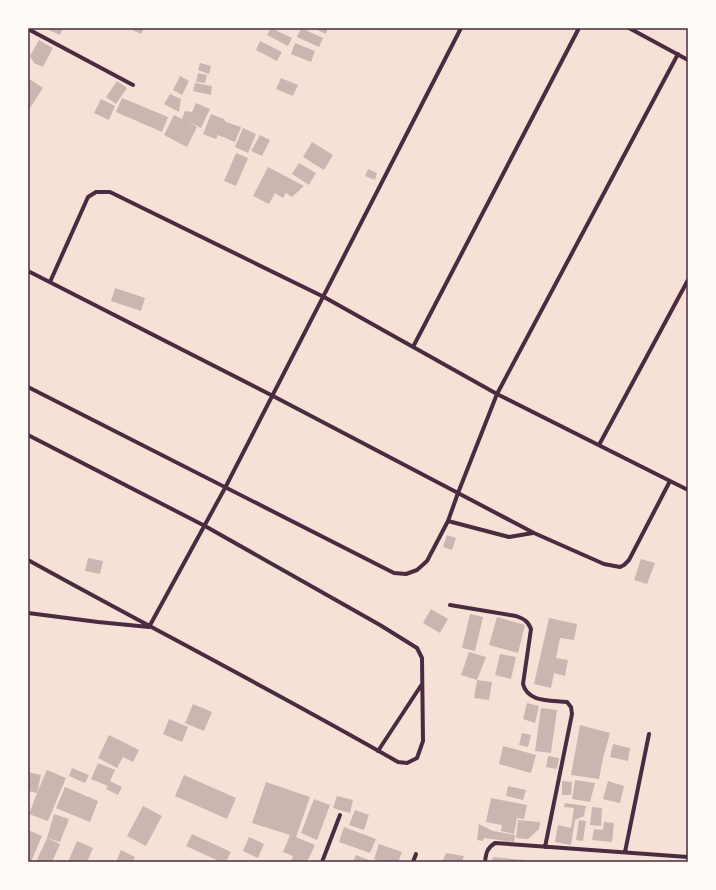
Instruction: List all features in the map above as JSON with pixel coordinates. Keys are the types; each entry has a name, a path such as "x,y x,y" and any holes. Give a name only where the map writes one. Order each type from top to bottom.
{"street":[{"path":"149,627 226,488 461,28"},
{"path":"413,347 579,28"},
{"path":"629,28 688,60"},
{"path":"28,29 133,85"},
{"path":"28,387 394,573 406,574 417,570 427,562 448,521 497,394 678,54"},
{"path":"50,282 88,197 96,192 110,192 324,297 497,394 688,490"},
{"path":"28,271 273,396 534,533 604,564 620,567 629,560 670,481"},
{"path":"599,445 688,280"},
{"path":"28,435 205,526 380,625 417,648 422,658 423,683 423,741 417,758 407,763 398,762 28,560"},
{"path":"448,521 509,537 534,533"},
{"path":"450,605 524,619 529,623 531,628 523,684 525,690 530,696 567,702 572,707 572,714 545,847"},
{"path":"28,613 149,627"},
{"path":"378,751 423,683"},
{"path":"625,852 649,734"},
{"path":"322,862 340,815"},
{"path":"485,862 486,855 490,847 495,843 688,857"},
{"path":"414,862 416,854"}],"building":[{"path":"44,28 63,28 60,35"},
{"path":"128,28 144,28 141,34"},
{"path":"271,28 292,38 288,46 267,35"},
{"path":"301,28 323,38 319,47 297,37"},
{"path":"313,28 328,28 326,34"},
{"path":"39,40 53,48 43,67 34,63 30,56"},
{"path":"260,41 282,52 277,61 256,50"},
{"path":"295,43 315,51 311,62 291,54"},
{"path":"200,63 211,66 209,74 198,70"},
{"path":"198,73 207,75 205,83 196,82"},
{"path":"180,76 189,81 182,95 173,90"},
{"path":"28,78 43,88 28,111"},
{"path":"281,78 298,85 293,96 276,89"},
{"path":"117,81 127,88 116,104 106,97"},
{"path":"195,83 212,86 211,95 193,91"},
{"path":"170,94 181,99 179,112 164,104"},
{"path":"122,98 168,117 162,132 116,112"},
{"path":"101,99 115,106 109,120 94,113"},
{"path":"196,103 210,109 201,128 187,121 197,127 187,147 164,135 174,115 182,119 185,111 192,112"},
{"path":"211,114 224,119 226,122 241,127 235,142 218,135 216,139 203,134"},
{"path":"243,128 256,134 248,153 235,147"},
{"path":"260,135 270,140 262,156 251,151"},
{"path":"312,142 333,155 324,170 303,157"},
{"path":"236,153 248,158 236,186 224,181"},
{"path":"299,163 316,173 309,185 292,174"},
{"path":"268,167 304,186 292,197 286,193 283,198 275,193 269,204 253,196"},
{"path":"368,169 377,173 375,180 365,176"},
{"path":"115,288 145,298 141,311 111,301"},
{"path":"447,535 456,538 452,550 443,547"},
{"path":"88,558 103,561 100,574 85,571"},
{"path":"641,559 655,563 647,584 634,580"},
{"path":"431,609 448,619 440,633 423,623"},
{"path":"470,614 483,617 475,651 462,648"},
{"path":"497,617 525,625 518,653 489,645"},
{"path":"549,618 577,624 574,640 560,638 556,658 568,660 565,676 554,673 551,688 534,684"},
{"path":"469,652 486,657 477,680 461,675"},
{"path":"500,654 516,657 511,679 495,675"},
{"path":"477,680 492,682 489,700 474,698"},
{"path":"527,703 539,706 535,723 523,719"},
{"path":"193,704 212,712 204,731 185,723"},
{"path":"541,708 557,710 551,753 535,751"},
{"path":"169,719 188,727 182,742 163,734"},
{"path":"580,725 610,733 599,779 571,775"},
{"path":"522,733 531,735 528,747 519,745"},
{"path":"109,735 139,750 133,762 123,757 117,768 98,758"},
{"path":"613,744 630,748 628,761 610,757"},
{"path":"503,746 536,755 531,773 499,764"},
{"path":"548,756 559,758 557,769 546,767"},
{"path":"98,763 115,770 110,781 122,787 118,795 106,789 108,786 91,779"},
{"path":"72,768 89,775 85,783 69,776"},
{"path":"47,770 66,778 48,821 29,814"},
{"path":"28,772 41,775 37,793 28,791"},
{"path":"184,775 236,798 227,819 175,796"},
{"path":"575,780 595,783 590,802 572,799"},
{"path":"562,781 572,782 571,795 562,795"},
{"path":"608,781 624,786 620,803 603,799"},
{"path":"266,782 310,797 296,837 315,845 307,862 291,862 293,856 283,852 290,835 252,823"},
{"path":"508,786 526,790 523,800 506,796"},
{"path":"65,787 98,801 90,822 56,808"},
{"path":"337,796 353,800 350,813 333,808"},
{"path":"491,798 527,805 524,819 517,818 514,834 501,831 502,825 486,822"},
{"path":"314,799 330,805 317,840 301,833"},
{"path":"565,803 586,806 584,816 575,820 571,845 555,842 558,825 571,828 574,808 564,807"},
{"path":"143,806 162,816 146,846 127,836"},
{"path":"592,807 602,808 601,826 590,825"},
{"path":"355,810 369,815 364,830 349,825"},
{"path":"54,814 69,819 60,842 47,838"},
{"path":"518,820 540,822 539,829 528,839 516,838"},
{"path":"579,820 586,821 583,841 576,840"},
{"path":"604,822 614,823 612,842 592,840 594,829 603,830"},
{"path":"479,824 493,831 515,835 514,842 484,838 483,841 477,840"},
{"path":"344,827 376,839 370,853 339,842"},
{"path":"28,830 42,836 31,862 28,862"},
{"path":"192,834 231,852 226,862 221,862 186,846"},
{"path":"249,837 264,844 258,858 243,851"},
{"path":"47,838 60,844 52,862 36,862"},
{"path":"77,841 93,848 87,862 68,862"},
{"path":"379,844 402,852 398,862 383,862 374,859"},
{"path":"121,850 135,857 133,862 116,862"},
{"path":"446,853 464,856 462,862 452,860 451,862 442,862"},
{"path":"356,855 369,860 368,862 353,862"},
{"path":"493,857 536,861 536,862 492,862"}]}
